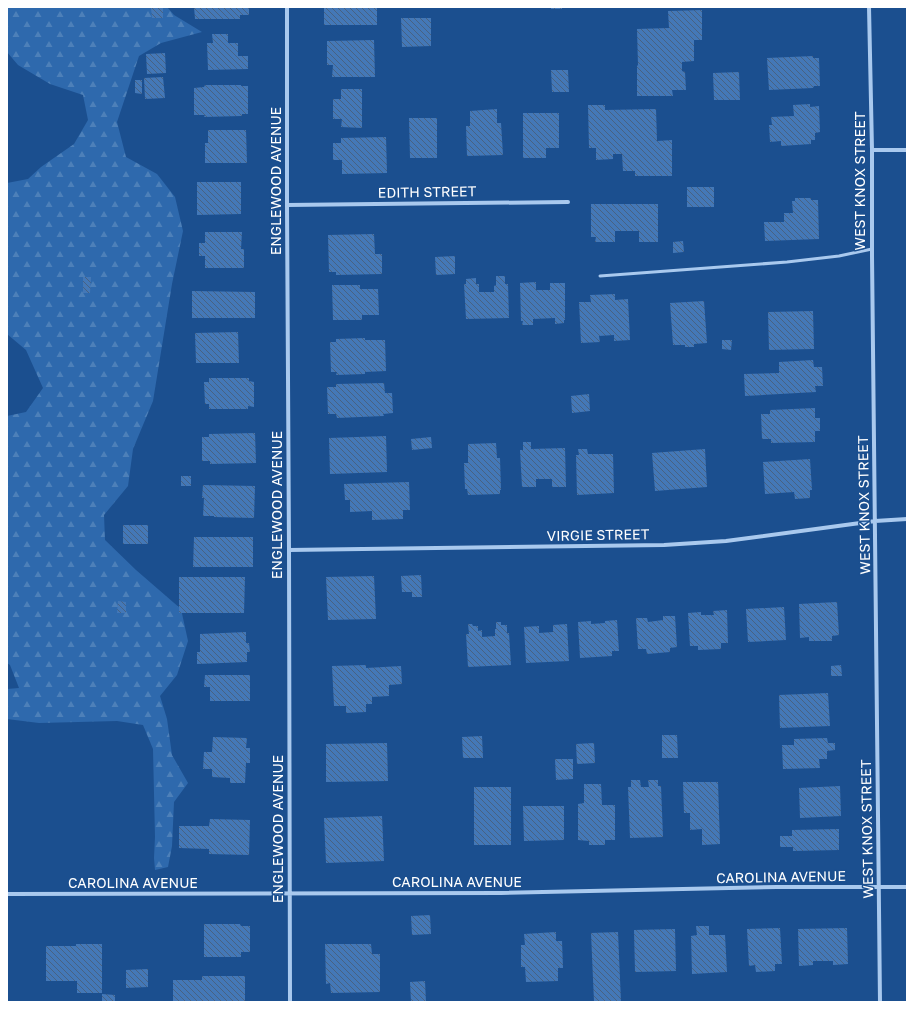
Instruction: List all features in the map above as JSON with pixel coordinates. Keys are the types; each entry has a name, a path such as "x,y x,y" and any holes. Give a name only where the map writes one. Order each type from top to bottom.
{"street":[{"name":"ENGLEWOOD AVENUE","path":"287,7 290,1002"},
{"name":"WEST KNOX STREET","path":"869,7 872,150 880,1002"},
{"path":"872,150 907,150"},
{"name":"EDITH STREET","path":"287,205 568,202"},
{"name":"VIRGIE STREET","path":"289,550 664,545 726,541 875,521 907,519"},
{"name":"CAROLINA AVENUE","path":"7,894 494,893 777,887 907,887"}],"lane":[{"path":"600,276 787,262 840,256 872,249"}],"green space":[{"path":"7,7 167,7 174,15 202,32 161,43 139,56 117,122 126,157 157,174 175,197 183,231 172,284 153,401 133,449 128,486 104,515 105,540 136,570 181,609 188,641 177,675 160,696 167,719 172,755 188,783 174,802 172,846 168,867 155,870 153,749 143,725 117,721 39,723 7,719 7,689 19,688 10,665 7,663 7,416 26,412 43,388 26,350 7,334 7,183 28,179 41,167 74,144 88,120 83,95 50,84 18,65 7,52"}],"building":[{"path":"163,7 163,18 152,18 151,8"},
{"path":"194,7 249,7 249,15 240,15 240,19 195,19"},
{"path":"324,7 377,7 377,25 324,25"},
{"path":"551,7 562,7 562,9 551,9"},
{"path":"702,10 702,40 694,40 694,61 682,62 682,71 685,72 686,90 672,90 673,96 637,96 637,29 669,28 668,11"},
{"path":"401,18 431,18 431,46 402,47"},
{"path":"212,34 228,34 228,43 238,43 238,56 248,56 248,69 208,70 207,43 213,43"},
{"path":"374,40 375,77 332,77 333,65 327,65 327,41"},
{"path":"165,53 166,73 147,74 146,54"},
{"path":"813,56 813,58 819,58 820,86 814,86 813,88 769,90 767,58"},
{"path":"551,70 568,70 569,92 552,92"},
{"path":"739,72 740,100 714,100 713,73"},
{"path":"163,77 165,98 145,99 144,78"},
{"path":"135,80 142,80 142,94 135,93"},
{"path":"205,85 248,86 248,114 242,114 242,116 204,117 205,115 194,115 194,88 204,87"},
{"path":"341,89 362,89 362,128 341,127 342,119 333,119 333,99 341,99"},
{"path":"810,104 810,107 819,106 820,132 815,133 815,140 811,140 811,144 781,146 781,141 770,142 769,125 772,125 771,117 794,116 793,105"},
{"path":"588,105 605,105 605,110 656,109 657,141 672,140 672,176 635,176 635,171 623,171 622,154 613,154 613,159 596,160 596,148 589,148"},
{"path":"497,109 497,123 501,123 503,155 467,156 466,126 470,126 470,111"},
{"path":"523,113 559,113 559,148 546,148 546,158 523,158"},
{"path":"409,118 437,118 437,158 410,158"},
{"path":"208,130 246,130 247,163 205,163 205,143 208,143"},
{"path":"386,137 387,173 342,174 342,160 333,160 333,143 341,143 341,138"},
{"path":"197,182 241,182 241,214 197,215"},
{"path":"687,187 714,187 714,207 687,207"},
{"path":"795,198 811,198 811,200 818,200 819,239 765,241 764,222 784,222 784,213 793,213 792,201 795,201"},
{"path":"591,204 658,204 658,242 639,242 639,231 615,231 615,242 595,242 596,237 591,237"},
{"path":"205,232 242,232 241,249 244,249 244,268 205,268 205,256 199,256 199,243 205,243"},
{"path":"374,234 375,254 382,254 382,274 336,275 336,272 329,272 328,235"},
{"path":"683,241 684,252 673,253 673,242"},
{"path":"455,256 455,274 436,275 435,257"},
{"path":"496,276 505,276 505,284 508,284 509,318 466,319 464,284 466,284 466,279 476,278 476,284 479,284 479,292 494,292"},
{"path":"83,277 91,277 90,293 83,293"},
{"path":"536,282 536,290 550,290 550,283 565,283 564,323 555,324 555,318 533,319 533,325 522,325 520,283"},
{"path":"332,285 360,285 360,289 378,289 379,315 362,315 362,320 333,320"},
{"path":"192,291 255,292 255,318 192,318"},
{"path":"615,294 615,300 628,299 630,340 614,341 614,335 599,336 600,342 581,343 579,302 591,302 590,295"},
{"path":"704,301 707,343 694,344 694,347 673,345 670,303"},
{"path":"813,311 814,349 769,350 768,312"},
{"path":"238,332 239,363 196,363 195,333"},
{"path":"365,338 365,340 385,340 386,371 365,372 365,374 336,375 337,372 331,372 330,342 336,342 336,339"},
{"path":"722,340 732,340 731,350 722,349"},
{"path":"813,360 814,367 822,367 823,386 815,386 816,392 745,396 744,374 779,373 779,362"},
{"path":"209,378 249,378 249,381 254,382 254,407 248,406 248,409 209,409 209,404 205,404 204,382 209,382"},
{"path":"384,383 385,393 392,393 393,413 383,414 384,416 337,418 336,414 328,414 327,387 336,387 336,384"},
{"path":"589,394 590,411 572,413 571,396"},
{"path":"815,408 815,418 820,418 820,431 815,431 815,442 771,443 771,439 762,439 761,414 770,414 770,410"},
{"path":"255,433 256,463 210,464 210,461 202,461 202,437 209,437 209,434"},
{"path":"386,436 387,472 330,474 329,438"},
{"path":"431,437 432,448 412,450 411,439"},
{"path":"523,442 531,442 531,449 565,448 566,487 552,487 552,479 536,479 536,487 522,487 520,450 523,450"},
{"path":"496,443 497,458 500,458 500,494 468,495 467,489 465,489 464,463 468,463 468,444"},
{"path":"578,449 587,449 588,454 613,454 614,493 577,495 576,455 579,455"},
{"path":"705,449 707,487 655,491 652,453"},
{"path":"810,459 812,490 810,490 810,498 795,499 794,492 765,494 763,462"},
{"path":"181,476 191,476 191,486 181,486"},
{"path":"409,482 410,510 403,510 403,519 372,520 372,511 350,512 350,500 345,500 344,484"},
{"path":"203,485 255,486 254,518 203,516"},
{"path":"123,525 148,525 148,544 123,544"},
{"path":"194,537 253,537 253,567 193,567"},
{"path":"421,575 422,597 412,597 412,592 402,592 401,576"},
{"path":"374,576 376,619 328,620 326,577"},
{"path":"179,577 245,577 244,613 179,613"},
{"path":"118,601 126,602 126,613 117,613"},
{"path":"837,602 839,635 832,636 832,641 809,641 809,637 800,638 799,604"},
{"path":"784,607 786,640 748,642 746,609"},
{"path":"727,610 728,643 721,643 721,649 698,650 698,646 690,646 688,613 701,612 701,615 714,615 713,611"},
{"path":"663,616 675,616 677,647 670,648 670,652 647,654 646,649 638,649 636,618 647,618 648,622 663,620"},
{"path":"617,620 619,651 612,651 612,656 580,658 578,622 591,621 591,624"},
{"path":"496,622 501,622 501,625 507,625 511,665 468,667 466,634 469,634 468,624 478,626 478,631 482,630 482,637 495,636"},
{"path":"567,624 569,661 526,663 524,627 539,626 539,633 553,632 553,625"},
{"path":"246,632 246,643 249,643 250,652 247,652 247,662 197,664 197,652 200,652 200,634"},
{"path":"366,665 366,668 401,666 402,684 389,685 389,696 372,697 372,704 366,704 366,712 346,713 346,706 334,706 332,666"},
{"path":"841,665 842,676 831,676 831,666"},
{"path":"205,675 250,675 250,701 210,701 210,687 204,687"},
{"path":"828,693 830,726 780,728 779,695"},
{"path":"662,735 677,735 678,758 662,758"},
{"path":"482,736 483,758 463,758 462,737"},
{"path":"213,737 247,738 246,748 250,748 250,763 246,763 245,783 230,783 230,778 212,777 212,769 203,769 204,752 212,752"},
{"path":"827,738 828,743 835,743 835,750 827,751 827,759 819,759 820,768 783,769 782,745 794,745 794,739"},
{"path":"387,743 388,781 326,782 326,744"},
{"path":"594,743 595,763 577,764 576,744"},
{"path":"555,759 573,759 573,779 556,780"},
{"path":"631,780 640,780 641,787 649,787 648,780 658,780 658,786 661,786 663,837 630,838 628,787 631,787"},
{"path":"683,782 718,782 720,844 702,845 702,829 690,830 690,813 684,813"},
{"path":"584,784 601,784 602,805 615,805 615,840 605,840 605,845 589,845 589,841 578,840 578,804 584,803"},
{"path":"840,786 841,816 800,818 799,788"},
{"path":"474,787 511,787 511,845 474,845"},
{"path":"523,806 564,806 564,840 524,841"},
{"path":"382,816 384,861 326,863 324,818"},
{"path":"210,819 250,820 249,855 209,854 209,849 179,848 179,826 209,826"},
{"path":"839,829 839,850 793,851 793,847 780,847 780,836 792,836 792,830"},
{"path":"430,915 431,934 412,935 411,916"},
{"path":"204,924 240,924 241,926 250,926 250,952 241,952 241,957 204,957"},
{"path":"696,926 709,926 709,935 725,935 727,972 692,974 691,936 697,935"},
{"path":"780,928 782,964 775,964 775,971 756,972 755,965 749,966 747,929"},
{"path":"847,928 848,964 833,965 833,961 813,961 813,965 799,966 798,929"},
{"path":"675,929 676,971 635,972 634,930"},
{"path":"556,932 556,941 562,941 563,968 558,968 558,981 526,982 525,967 521,967 521,945 525,945 524,934"},
{"path":"618,932 621,1002 594,1002 591,933"},
{"path":"76,944 102,944 102,993 77,993 77,981 46,981 46,946 76,946"},
{"path":"325,944 371,944 372,954 380,954 380,992 331,993 330,983 326,984"},
{"path":"148,969 148,987 126,988 126,970"},
{"path":"202,976 245,976 245,1002 173,1002 173,980 202,980"},
{"path":"425,981 426,1002 411,1002 410,982"},
{"path":"102,994 115,995 115,1002 102,1002"}]}
